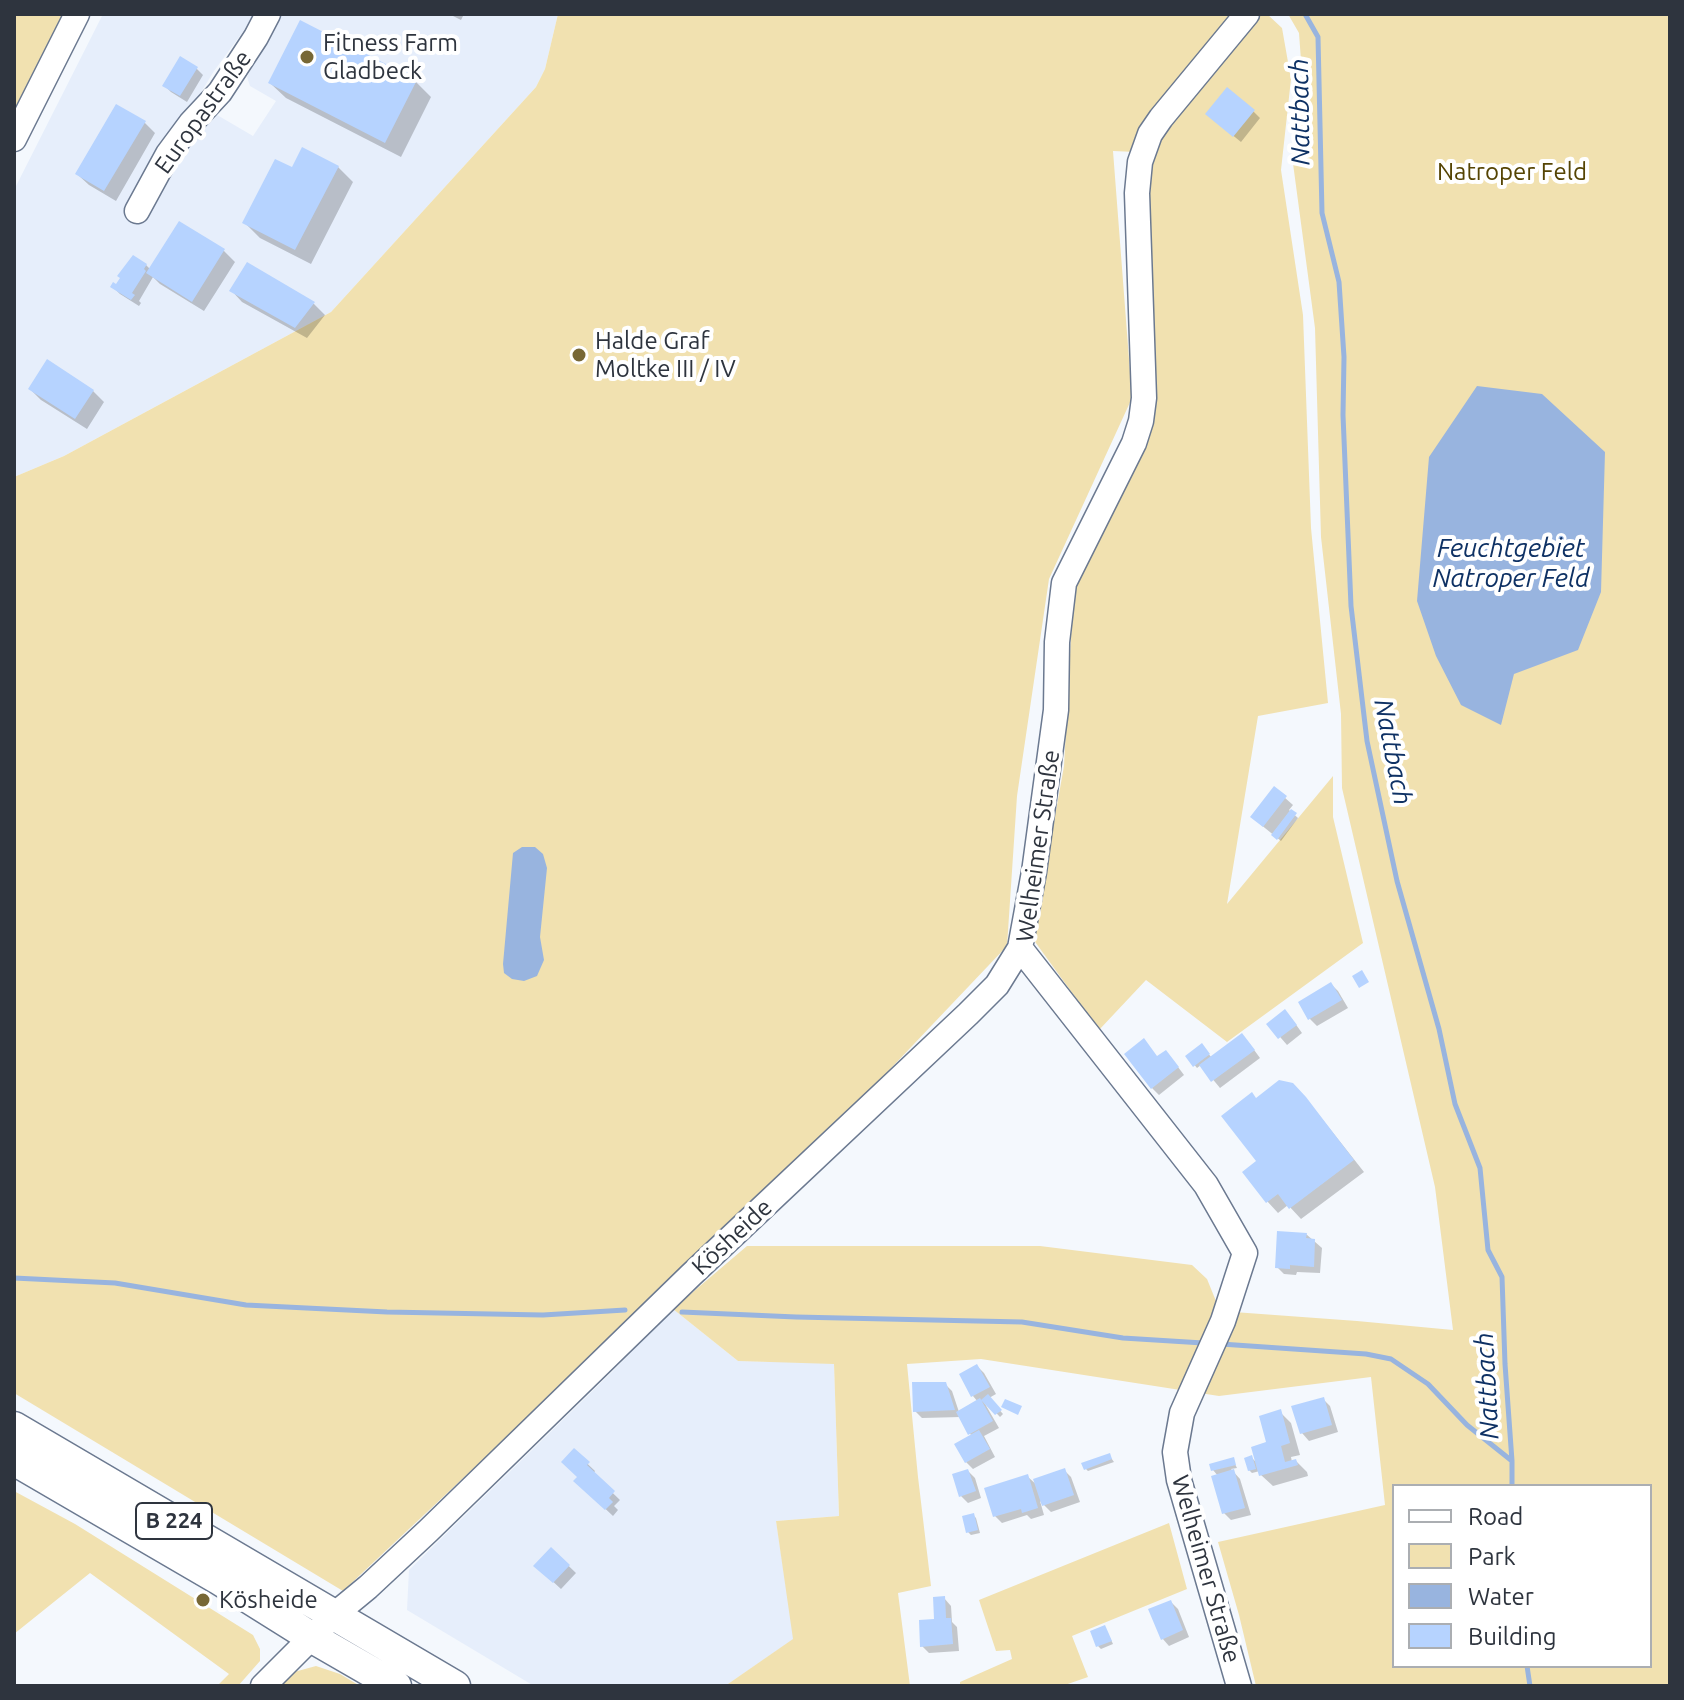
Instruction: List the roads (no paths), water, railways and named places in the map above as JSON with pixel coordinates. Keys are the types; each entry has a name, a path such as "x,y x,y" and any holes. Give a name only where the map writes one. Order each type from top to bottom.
{"main road":[{"name":"B 224","path":"14,1427 455,1686"},
{"name":"B 224","path":"14,1460 396,1686"}],"street":[{"path":"14,139 77,14"},
{"name":"Europastraße","path":"137,211 168,154 220,92 268,14"},
{"name":"Welheimer Straße","path":"1239,1686 1179,1480 1175,1452 1182,1413 1223,1321 1245,1253 1206,1185 1020,948 1034,872 1056,710 1057,642 1064,583 1134,443 1143,409 1137,193 1140,162 1150,134 1161,118 1247,14"},
{"name":"Kösheide","path":"263,1686 334,1615 428,1531 702,1265 968,1014 997,985 1020,948"}],"water":[{"name":"Feuchtgebiet Natroper Feld","path":"1477,386 1542,394 1605,452 1601,592 1578,650 1514,674 1501,725 1461,705 1436,656 1417,601 1429,457"},
{"path":"522,847 535,847 543,854 547,868 540,937 544,960 537,976 524,981 512,979 504,973 503,964 513,853"}],"waterway":[{"name":"Nattbach","path":"1305,14 1318,37 1322,213 1339,282 1351,606 1367,741 1397,881 1439,1029 1455,1104 1480,1168 1488,1250 1502,1277 1512,1484"},
{"path":"14,1278 115,1283 246,1305 543,1315 625,1310"},
{"path":"682,1312 1022,1322 1123,1338 1203,1343"},
{"path":"1221,1344 1366,1354 1391,1359 1428,1384 1467,1425 1512,1461"},
{"name":"Nattbach","path":"1527,1668 1530,1686"}],"place":[{"name":"Fitness Farm Gladbeck","path":"307,57"},
{"name":"Halde Graf Moltke III / IV","path":"579,355"},
{"name":"Kösheide","path":"203,1600"}],"park label":[{"name":"Natroper Feld","path":"1512,172"}]}
